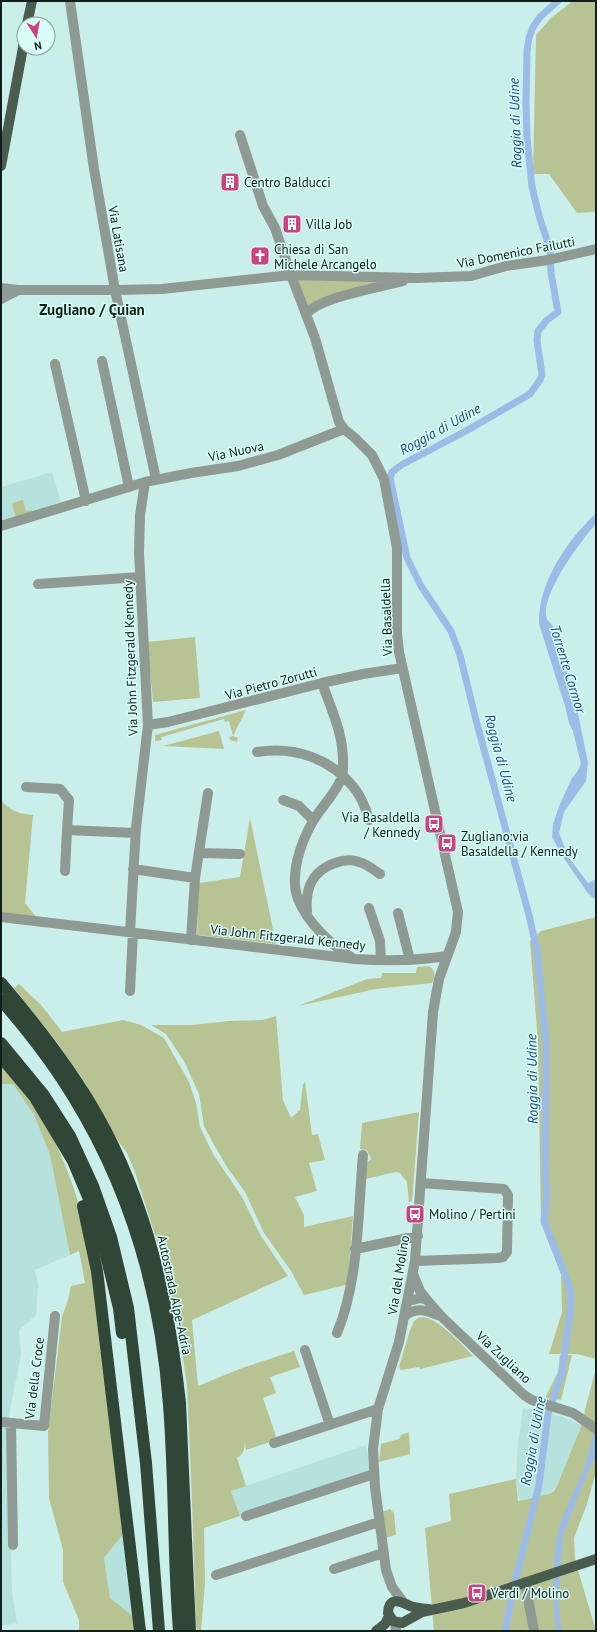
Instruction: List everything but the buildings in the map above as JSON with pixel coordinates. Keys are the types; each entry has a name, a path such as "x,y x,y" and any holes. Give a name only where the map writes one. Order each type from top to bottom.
{"highway":[{"name":"Autostrada Alpe-Adria","path":"1,983 50,1043 68,1068 97,1114 120,1161 149,1236 167,1311 178,1381 190,1631"},
{"name":"Autostrada Alpe-Adria","path":"1,1000 43,1051 74,1098 100,1144 139,1241 150,1281 165,1364 169,1405 176,1592 179,1631"},
{"path":"1,1043 42,1094 70,1136 93,1186 113,1244 128,1308 146,1455 159,1631"},
{"path":"1,1057 34,1096 73,1161 89,1199 102,1239 119,1308 139,1461 151,1631"},
{"path":"59,1137 86,1217 97,1271 140,1631"}],"main road":[{"path":"29,16 32,1"},
{"path":"1,166 21,56"},
{"path":"393,1626 430,1610 452,1606 596,1559"},
{"path":"393,1626 388,1610 390,1605 396,1601 430,1610"},
{"path":"393,1626 410,1612 406,1603"}],"street":[{"name":"Via Latisana","path":"70,1 94,169 115,290 156,479"},
{"name":"Via Basaldella","path":"240,135 263,206 275,228 315,338 336,412 344,429 372,456 384,479 397,548 397,633 402,668 456,904 458,923 447,957"},
{"name":"Via Domenico Failutti","path":"417,278 471,276 506,266 550,259 596,249"},
{"path":"1,288 18,290 162,289 291,275 417,278"},
{"path":"306,314 311,308 334,299 417,278"},
{"path":"1,299 18,290"},
{"path":"102,361 130,487"},
{"path":"55,364 86,501"},
{"name":"Via Nuova","path":"1,526 156,479 238,466 278,455 344,429"},
{"name":"Via John Fitzgerald Kennedy","path":"130,991 135,833 148,726 139,553 140,516 145,482"},
{"path":"38,584 140,577"},
{"name":"Via Pietro Zorutti","path":"148,726 322,683 363,674 402,668"},
{"path":"322,683 340,732 343,758 342,776 314,820 302,846 296,872 298,898 307,914 328,941 355,959"},
{"path":"257,752 280,750 293,751 320,759 342,776 355,789 360,796 369,820"},
{"path":"26,787 60,789 69,800 65,871"},
{"name":"Via John Fitzgerald Kennedy","path":"191,940 195,878 208,793"},
{"path":"283,800 299,806 314,820"},
{"path":"68,830 135,833"},
{"path":"199,853 240,854"},
{"path":"307,914 306,899 309,887 314,877 320,870 340,861 351,860 361,862 380,874"},
{"path":"133,869 195,878"},
{"name":"Via John Fitzgerald Kennedy","path":"368,908 380,941 381,960"},
{"path":"398,913 410,960"},
{"name":"Via John Fitzgerald Kennedy","path":"1,917 355,959 410,960 447,957"},
{"name":"Via del Molino","path":"406,1603 392,1587 386,1570 374,1474 374,1444 378,1409 399,1342 415,1261 433,1012 439,979 447,957"},
{"path":"337,1333 348,1299 355,1249 363,1155"},
{"path":"415,1261 498,1258 503,1257 507,1252 508,1194 504,1189 421,1183"},
{"path":"355,1249 418,1236"},
{"name":"Via Zugliano","path":"413,1274 420,1291 442,1317 516,1388 532,1400 573,1413 596,1429"},
{"path":"408,1301 420,1298 427,1300"},
{"name":"Via Zugliano","path":"405,1316 410,1311 418,1310 427,1311 442,1317"},
{"name":"Via della Croce","path":"6,1423 44,1426 55,1316"},
{"path":"305,1350 330,1425"},
{"path":"274,1443 378,1409"},
{"path":"6,1423 13,1545"},
{"path":"246,1516 374,1474"},
{"path":"216,1575 379,1522"},
{"path":"334,1569 383,1553"},
{"path":"524,1583 534,1631"},
{"name":"Via del Molino","path":"390,1605 392,1587"}],"shaded area":[{"path":"52,472 61,502 56,503 55,507 1,524 1,487"},
{"path":"596,513 596,524 581,542 564,567 550,593 546,615 547,619 554,628 576,704 588,762 586,781 564,812 559,833 569,858 588,883 594,880 596,881 596,899 587,892 565,860 552,837 553,824 560,804 572,778 581,764 573,731 569,723 539,624 543,593 556,563 575,536"},
{"path":"1,1084 13,1084 34,1115 50,1155 70,1255 35,1270 38,1285 36,1315 19,1330 21,1355 8,1420 1,1419"},
{"path":"523,1408 548,1412 538,1485 534,1497 519,1500 516,1478 518,1443"},
{"path":"549,1413 581,1425 567,1465 557,1486 549,1494 537,1497 545,1455"},
{"path":"1,1427 8,1428 12,1593 17,1623 1,1626"},
{"path":"596,1428 596,1455 563,1535 558,1603 562,1631 557,1631 553,1595 557,1538 562,1520 586,1463"},
{"path":"366,1445 370,1473 240,1516 231,1491"},
{"path":"124,1533 134,1617 110,1598 104,1558"}],"green space":[{"path":"573,1 596,1 596,216 595,212 577,213 549,174 533,174 536,35 552,17"},
{"path":"291,275 417,278 334,299 306,314"},
{"path":"23,500 26,511 31,510 33,515 16,519 12,503"},
{"path":"195,637 200,698 153,702 147,642"},
{"path":"246,710 233,736 229,721 225,722 224,719 161,737 162,740 155,741 155,735"},
{"path":"219,731 224,749 163,746"},
{"path":"233,736 238,738 237,742 230,740 229,737"},
{"path":"1,800 8,807 16,811 33,815 25,903 37,918 1,914"},
{"path":"250,818 276,944 197,935 199,883 240,877"},
{"path":"596,917 596,1359 577,1354 549,1354 562,1312 561,1274 541,1223 538,1043 530,941 541,931"},
{"path":"429,966 433,970 434,974 432,983 376,989 298,1006 367,979 381,978 382,973 416,973 417,967"},
{"path":"19,984 42,1006 62,1032 123,1020 141,1025 164,1038 189,1082 196,1103 200,1127 213,1154 242,1197 261,1236 288,1276 192,1320 198,1386 242,1368 294,1351 300,1367 270,1377 276,1393 263,1398 276,1440 246,1450 245,1439 243,1452 241,1456 237,1458 246,1486 231,1491 240,1516 204,1528 205,1583 201,1631 197,1631 196,1626 187,1386 179,1330 162,1257 135,1172 127,1153 115,1137 84,1081 55,1040 14,988"},
{"path":"276,1016 283,1100 291,1118 300,1110 303,1084 305,1082 312,1135 318,1134 325,1160 309,1163 317,1191 295,1197 304,1215 304,1227 353,1216 346,1285 304,1295 291,1271 264,1233 245,1192 227,1167 209,1136 204,1126 199,1094 184,1061 166,1034 151,1025 193,1025 229,1021 263,1020"},
{"path":"1,1063 33,1104 56,1144 63,1159 78,1203 90,1249 124,1533 104,1558 110,1598 134,1617 137,1631 79,1631 79,1620 63,1582 63,1550 49,1498 48,1433 62,1317 71,1286 85,1283 79,1251 70,1255 50,1155 34,1115 13,1084 1,1084"},
{"path":"419,1112 412,1201 409,1202 407,1182 400,1173 396,1172 365,1179 366,1164 371,1159 367,1150 360,1149 362,1123"},
{"path":"423,1317 436,1322 443,1327 473,1356 420,1369 419,1367 401,1370 399,1367 410,1330 414,1321"},
{"path":"560,1355 572,1355 561,1400 545,1398 558,1372"},
{"path":"596,1368 596,1472 587,1504 574,1538 575,1560 596,1631 434,1631 425,1528 451,1521 449,1494 516,1479 518,1501 549,1494 554,1491 580,1429"},
{"path":"409,1432 410,1454 379,1462 381,1444 399,1439 401,1435"},
{"path":"390,1509 394,1513 396,1535 385,1538 382,1512"}],"waterway":[{"name":"Roggia di Udine","path":"505,1631 516,1577 539,1485 548,1414 562,1372 571,1295 569,1285 544,1221 547,1193 545,1177 546,1044 537,951 529,915 476,720 460,655 451,631 421,586 407,558 390,478 392,472 403,464 466,431 530,394 542,375 537,340 538,331 547,320 558,312 551,273 550,249 540,219 532,187 527,137 527,51 529,38 533,27 540,17 558,1"}],"place":[{"name":"Centro Balducci","path":"230,182"},
{"name":"Villa Job","path":"292,224"},
{"name":"Chiesa di San Michele Arcangelo","path":"260,256"},
{"name":"Via Basaldella / Kennedy","path":"434,824"},
{"name":"Zugliano:via Basaldella / Kennedy","path":"447,843"},
{"name":"Molino / Pertini","path":"415,1214"},
{"name":"Verdi / Molino","path":"477,1593"}],"district":[{"name":"Zugliano / Çuian","path":"92,310"}],"water label":[{"name":"Torrente Cormor","path":"568,669"}]}
